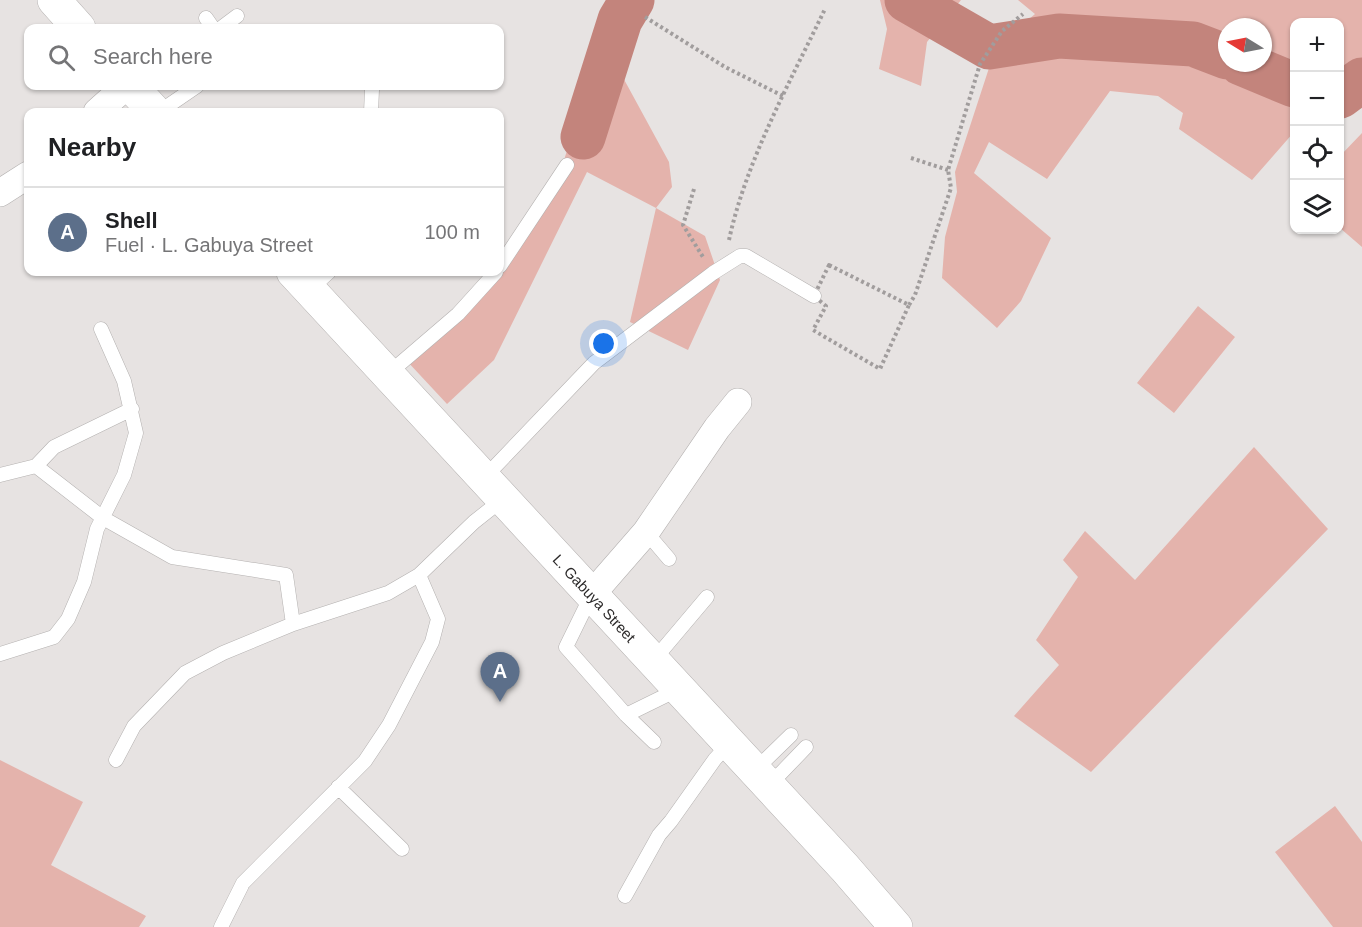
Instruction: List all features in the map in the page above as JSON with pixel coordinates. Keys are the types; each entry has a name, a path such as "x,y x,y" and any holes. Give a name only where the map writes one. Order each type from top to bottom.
{"street":[{"path":"54,0 75,24"},
{"path":"102,108 123,90"},
{"path":"132,90 151,108"},
{"path":"0,193 24,178"},
{"name":"L. Gabuya Street","path":"310,278 390,376 435,426 845,868 896,927"},
{"path":"592,594 645,532 717,428 738,402"}],"lane":[{"path":"226,24 237,16"},
{"path":"165,108 191,90"},
{"path":"371,108 372,90"},
{"path":"504,260 567,165"},
{"path":"116,760 134,726 185,674 223,653 293,624 388,593 419,575 474,522 493,488 594,363 713,273 740,256 746,256 814,296"},
{"path":"390,376 458,314 492,276"},
{"path":"0,654 54,637 68,620 84,582 97,529 124,475 136,433 124,381 101,329"},
{"path":"0,475 36,466 54,447 132,409"},
{"path":"36,466 103,518 172,557 286,576 293,624"},
{"path":"645,532 669,559"},
{"path":"221,927 243,883 365,761 389,725 432,642 438,620 419,575"},
{"path":"592,594 566,646 626,715 654,742"},
{"path":"653,661 707,597"},
{"path":"626,715 679,689"},
{"path":"760,778 791,735"},
{"path":"625,896 659,835 715,759 729,744"},
{"path":"760,778 781,773 806,747"},
{"path":"338,788 402,849"}],"path":[{"path":"728,265 729,239 740,193 825,9"},
{"path":"909,305 829,265 814,296 826,306 813,330 880,369 915,295 951,188 948,170 980,64 1002,31 1023,14"},
{"path":"645,17 724,67 783,96"},
{"path":"911,158 948,170"},
{"path":"694,189 683,225 713,273"}],"shaded area":[{"path":"880,0 961,0 927,42 921,86 879,69 887,29"},
{"path":"1018,0 1362,0 1362,63 1344,79 1344,18 1290,18 1290,137 1252,180 1179,129 1183,113 1158,96 1110,91 1047,179 989,142 974,173 1051,238 1021,301 997,328 942,278 945,237 957,192 955,172 989,68 1010,35 1035,14"},
{"path":"596,60 614,61 669,162 672,187 656,208 587,172 494,360 447,404 406,360 496,276 504,276 504,265 564,160"},
{"path":"1362,133 1362,247 1344,231 1344,152"},
{"path":"656,208 705,236 720,280 688,350 630,322"},
{"path":"1198,306 1235,337 1174,413 1137,383"},
{"path":"1254,447 1328,529 1091,772 1014,716 1059,665 1036,640 1078,577 1063,560 1085,531 1135,580"},
{"path":"0,760 83,802 51,865 146,916 139,927 0,927"},
{"path":"1335,806 1362,842 1362,927 1333,927 1275,852"}],"waterway":[{"path":"583,137 620,20 632,0"},
{"path":"907,0 989,47 1059,36 1193,44 1218,54"},
{"path":"1263,72 1290,83"},
{"path":"1344,93 1362,80"}],"place":[{"name":"Shell","path":"500,702"}]}
